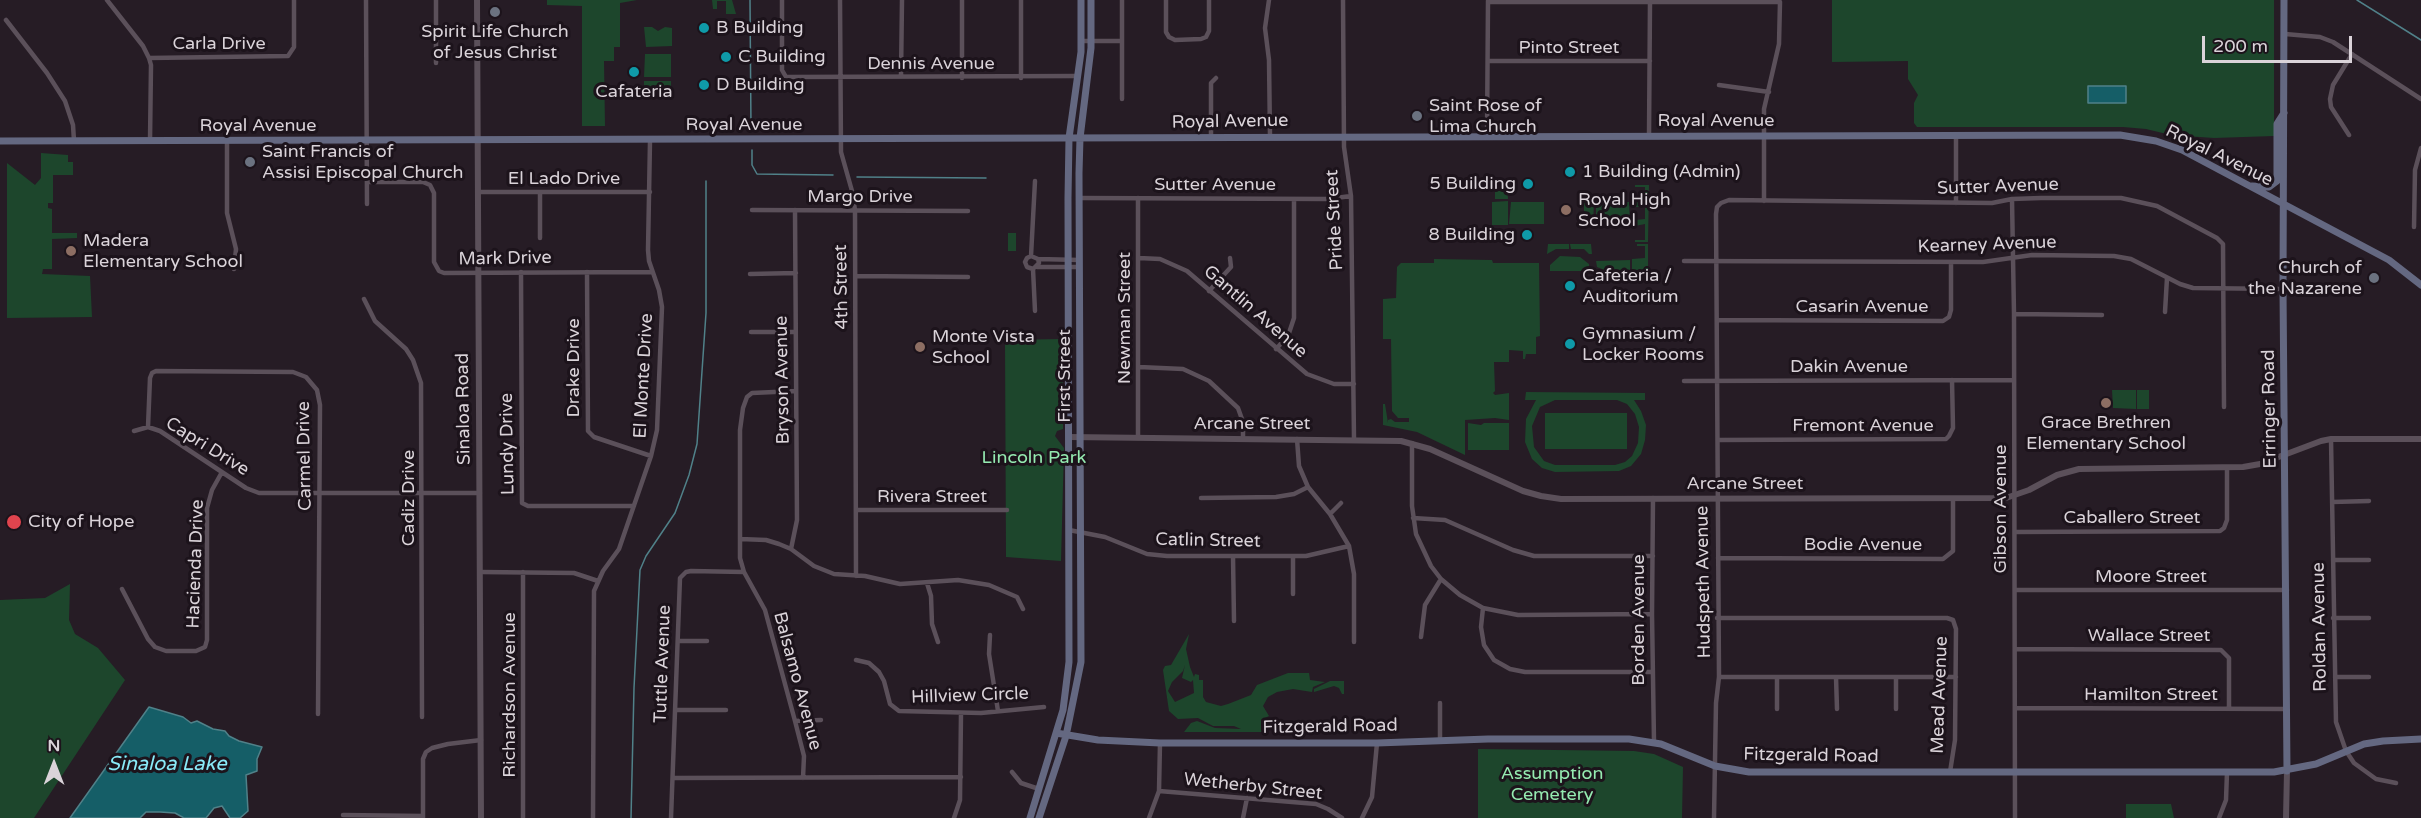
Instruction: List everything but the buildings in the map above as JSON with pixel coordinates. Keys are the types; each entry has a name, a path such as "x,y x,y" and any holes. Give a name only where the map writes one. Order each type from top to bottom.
{"main road":[{"name":"First Street","path":"1030,818 1063,710 1069,662 1067,263 1069,138 1078,76 1081,0"},
{"name":"First Street","path":"1039,818 1066,736 1081,662 1080,138 1091,41 1091,0"},
{"name":"Erringer Road","path":"2284,0 2286,771"},
{"path":"2247,185 2269,187 2277,181 2277,124 2284,113"},
{"name":"Royal Avenue","path":"0,141 650,141 1270,136 2120,135 2144,138 2182,150 2390,260 2421,285"},
{"name":"Fitzgerald Road","path":"1056,733 1098,740 1160,743 1377,743 1440,740 1629,739 1654,742 1715,765 1749,772 2286,771 2316,764 2346,751 2383,741 2421,739"}],"street":[{"name":"Carla Drive","path":"149,58 284,58 294,48 294,0"},
{"path":"366,0 366,204"},
{"path":"436,0 436,63"},
{"name":"Sinaloa Road","path":"477,0 481,818"},
{"name":"Dennis Avenue","path":"782,0 782,70 784,76 962,78 1078,76"},
{"name":"4th Street","path":"840,0 842,160 852,190 855,210 856,576"},
{"path":"902,0 902,76"},
{"path":"962,0 962,78"},
{"path":"1021,0 1021,78"},
{"path":"1122,0 1122,99"},
{"path":"1166,0 1168,37 1184,40 1206,37 1209,31 1209,0"},
{"path":"1269,0 1265,28 1270,70 1270,136"},
{"name":"Pride Street","path":"1343,0 1344,154 1351,196 1354,439"},
{"path":"111,1 143,46 151,65 150,141"},
{"path":"1487,136 1488,1 1780,1 1779,44 1764,110 1764,201"},
{"path":"1649,137 1650,1"},
{"path":"6,20 47,73 65,101 73,125 74,141"},
{"path":"2284,34 2320,37 2333,42 2421,99"},
{"path":"1081,41 1122,41"},
{"path":"2349,135 2331,107 2330,99 2334,85 2352,54"},
{"name":"Pinto Street","path":"1488,61 1650,61"},
{"path":"1211,138 1211,83 1216,78"},
{"path":"1719,85 1769,92"},
{"path":"1956,135 1956,203"},
{"path":"227,141 227,213 236,249 234,269"},
{"name":"El Monte Drive","path":"593,818 593,603 598,580 620,549 651,456 657,430 662,307 648,250 650,141"},
{"path":"2414,227 2415,170 2421,148"},
{"path":"1031,256 1035,181"},
{"name":"Mark Drive","path":"366,182 423,182 430,185 434,193 436,267 444,273 652,272"},
{"name":"El Lado Drive","path":"478,192 650,192"},
{"path":"540,192 540,238"},
{"path":"2415,195 2421,195"},
{"name":"Sutter Avenue","path":"1080,198 1294,199 1351,196"},
{"name":"Newman Street","path":"1138,198 1138,438"},
{"name":"Sutter Avenue","path":"1721,203 1725,200 1992,203 2012,199 2121,198 2157,206 2221,241 2224,249 2222,287"},
{"path":"1276,349 1288,336 1294,318 1294,199"},
{"name":"Gibson Avenue","path":"2012,199 2015,818"},
{"name":"Hudspeth Avenue","path":"1714,818 1716,703 1719,677 1717,499 1719,381 1716,214 1717,207 1721,203"},
{"name":"Margo Drive","path":"752,210 968,211"},
{"name":"Bryson Avenue","path":"791,549 797,520 795,210"},
{"name":"Kearney Avenue","path":"1684,261 1983,262 2032,255 2123,257 2193,288 2283,289"},
{"path":"1031,256 1025,262 1027,267 1067,263"},
{"path":"1031,256 1038,259 1080,263"},
{"name":"Gantlin Avenue","path":"1139,258 1160,258 1175,264 1300,370 1314,378 1334,384 1354,384"},
{"path":"1209,291 1231,267 1230,258"},
{"path":"1035,311 1035,268 1038,259"},
{"name":"Casarin Avenue","path":"1718,320 1943,321 1949,317 1951,310 1951,261"},
{"name":"Lundy Drive","path":"521,272 522,503 528,506 634,506"},
{"name":"Drake Drive","path":"587,272 588,431 594,437 651,456"},
{"path":"750,274 796,273"},
{"path":"856,276 968,277"},
{"path":"2165,312 2167,278"},
{"path":"2222,287 2224,407"},
{"name":"Cadiz Drive","path":"364,299 375,321 406,349 419,373 422,392 422,717"},
{"path":"2014,314 2102,315"},
{"path":"751,332 795,332"},
{"path":"1139,367 1183,369 1209,381 1238,408 1243,422 1243,439"},
{"name":"Carmel Drive","path":"148,427 150,378 153,371 286,371 299,374 312,383 320,399 318,714"},
{"name":"Fremont Avenue","path":"1718,440 1946,439 1952,433 1953,428 1952,380"},
{"name":"Dakin Avenue","path":"1684,381 2014,380"},
{"name":"Balsamo Avenue","path":"796,391 752,393 747,397 743,408 740,430 740,558 744,572 765,610 804,756 804,778"},
{"name":"Capri Drive","path":"134,431 148,427 160,431 246,488 259,493 480,493"},
{"name":"Arcane Street","path":"1069,437 1391,440 1412,443 1523,491 1561,499 1992,499 2014,495 2057,475 2079,469 2227,468 2260,464 2331,439 2421,439"},
{"path":"1297,439 1299,466 1308,487 1330,514 1349,546 1354,574 1354,642"},
{"name":"Roldan Avenue","path":"2331,439 2336,722 2346,751 2355,763 2367,774 2383,782 2396,783"},
{"path":"1412,443 1413,518 1422,551 1441,579 1460,596 1483,608 1518,615 1652,614"},
{"name":"Caballero Street","path":"2014,532 2220,531 2227,520 2227,468"},
{"name":"Hacienda Drive","path":"123,589 148,639 155,647 166,651 196,651 204,647 207,640 207,508 212,490 222,472"},
{"path":"1201,498 1276,497 1308,487"},
{"name":"Borden Avenue","path":"1653,498 1654,742"},
{"name":"Bodie Avenue","path":"1718,558 1943,559 1953,551 1953,499"},
{"path":"2332,502 2369,501"},
{"path":"1330,514 1341,502"},
{"name":"Rivera Street","path":"857,510 1007,510"},
{"path":"1413,518 1445,520 1513,550 1534,556 1653,556"},
{"name":"Catlin Street","path":"1068,530 1105,537 1156,555 1293,556 1320,554 1349,546"},
{"path":"740,539 766,540 791,549 824,571 900,584 958,580 989,585 1017,597 1023,609"},
{"path":"1233,556 1234,621"},
{"path":"1293,556 1293,594"},
{"path":"2333,560 2369,560"},
{"name":"Tuttle Avenue","path":"671,818 678,583 682,575 691,571 744,572"},
{"path":"481,572 574,573 598,580"},
{"name":"Richardson Avenue","path":"523,572 523,818"},
{"path":"1421,637 1425,605 1441,579"},
{"path":"927,583 932,624 938,642"},
{"name":"Moore Street","path":"2014,590 2287,590"},
{"path":"1483,608 1480,627 1484,645 1494,660 1510,669 1525,672 1653,672"},
{"name":"Mead Avenue","path":"1718,618 1947,618 1953,620 1956,629 1955,740 1950,772"},
{"path":"2333,618 2369,618"},
{"path":"990,635 989,654 998,711"},
{"path":"678,641 707,641"},
{"name":"Wallace Street","path":"2015,649 2221,650 2229,658 2229,708"},
{"name":"Hillview Circle","path":"856,660 869,663 879,672 884,681 890,704 895,710 961,713 1044,707"},
{"path":"2335,677 2369,676"},
{"path":"1719,677 1956,677"},
{"path":"1777,677 1777,709"},
{"path":"1836,677 1837,709"},
{"path":"1896,677 1896,709"},
{"path":"1440,703 1440,740"},
{"name":"Hamilton Street","path":"2015,708 2287,708"},
{"path":"676,710 726,710"},
{"path":"954,818 960,800 961,713"},
{"path":"795,721 821,720"},
{"path":"343,814 423,817 423,759 426,752 432,747 481,740"},
{"path":"1149,818 1159,791 1160,743"},
{"path":"1362,818 1372,796 1377,743"},
{"name":"Erringer Road","path":"2286,771 2286,818"},
{"path":"1012,772 1021,783 1039,789"},
{"path":"2219,818 2226,800 2228,772"},
{"path":"673,778 961,777"},
{"name":"Wetherby Street","path":"1159,791 1316,804 1342,818"},
{"path":"1243,818 1247,798"}],"green space":[{"path":"547,0 637,0 620,3 620,47 614,47 614,61 604,61 605,126 582,126 582,6 547,5"},
{"path":"712,0 732,0 736,14 726,14 726,1 717,1 717,9 713,9"},
{"path":"1832,0 2274,0 2274,136 2214,138 2171,135 2146,129 2123,127 1917,127 1914,123 1914,103 1918,95 1908,79 1908,61 1832,62"},
{"path":"644,27 652,27 658,31 665,27 672,28 672,46 646,47"},
{"path":"645,54 671,54 671,77 644,77"},
{"path":"644,81 671,81 671,91 644,91"},
{"path":"41,153 68,155 68,162 73,162 73,175 53,175 53,203 48,203 48,208 52,209 52,233 77,233 77,238 52,239 52,269 43,269 42,274 90,276 92,317 7,318 7,163 35,185 41,178"},
{"path":"1635,185 1649,185 1648,242 1635,242 1635,240 1645,240 1645,224 1635,226 1635,220 1645,219 1645,207 1634,207 1634,201 1645,200 1645,187 1635,187"},
{"path":"1495,186 1507,186 1508,199 1495,199"},
{"path":"1508,201 1508,225 1492,225 1492,202"},
{"path":"1511,202 1544,202 1544,224 1509,224"},
{"path":"1584,202 1594,202 1593,225 1586,225 1584,222"},
{"path":"1596,202 1629,202 1630,223 1599,225 1596,222"},
{"path":"1008,233 1016,233 1016,251 1008,251"},
{"path":"1548,244 1569,244 1569,249 1556,249 1547,254"},
{"path":"1570,244 1591,244 1592,254 1584,249 1571,249"},
{"path":"1637,244 1648,244 1648,270 1632,270 1632,259 1645,258 1645,246 1637,246"},
{"path":"1560,256 1580,257 1589,264 1589,271 1550,271 1550,265"},
{"path":"1434,259 1539,263 1540,336 1536,337 1536,354 1526,354 1523,359 1523,351 1509,350 1509,362 1494,362 1495,391 1493,393 1495,395 1509,393 1509,420 1495,418 1465,420 1465,455 1417,432 1383,425 1383,404 1385,404 1388,423 1391,419 1395,422 1409,422 1409,418 1398,418 1392,411 1391,339 1383,339 1383,299 1396,298 1397,267 1401,263 1434,263"},
{"path":"1630,260 1630,270 1607,271 1597,267 1596,261"},
{"name":"Lincoln Park","path":"1063,339 1063,429 1057,431 1055,436 1064,448 1061,561 1006,557 1005,340"},
{"path":"2112,390 2136,390 2136,409 2113,408"},
{"path":"2137,390 2149,390 2149,409 2137,409"},
{"path":"1526,392 1645,393 1645,400 1634,400 1646,425 1641,454 1631,466 1619,471 1555,472 1542,468 1532,459 1525,442 1526,419 1536,400 1525,400","holes":["1555,400 1617,400 1627,404 1635,414 1639,427 1638,443 1632,456 1625,462 1615,465 1555,465 1544,461 1534,447 1532,426 1540,407"]},
{"path":"1545,413 1627,413 1627,449 1545,449"},
{"path":"1468,423 1481,425 1509,423 1509,450 1468,450"},
{"path":"70,584 69,620 75,634 98,648 125,680 34,818 0,818 0,600 45,598"},
{"path":"1189,634 1186,649 1194,677 1195,674 1199,675 1199,680 1203,680 1203,697 1206,702 1221,706 1251,695 1257,685 1288,673 1309,673 1310,680 1325,682 1313,687 1312,692 1293,689 1277,692 1268,697 1263,706 1269,716 1261,720 1261,730 1267,730 1267,732 1184,732 1191,723 1197,721 1215,728 1241,729 1234,726 1213,726 1198,718 1178,719 1169,711 1163,670 1165,666 1171,665","holes":["1185,665 1182,678 1191,682 1193,680 1194,693 1175,702 1168,691"]},
{"path":"1330,681 1344,681 1344,694 1334,686 1314,692 1314,689"},
{"name":"Assumption Cemetery","path":"1478,749 1634,751 1654,754 1683,767 1682,818 1478,818"},
{"path":"2126,804 2171,804 2174,818 2126,818"}],"water":[{"path":"2088,86 2126,86 2126,103 2088,103"},
{"name":"Sinaloa Lake","path":"149,707 183,717 191,723 197,721 213,729 225,731 239,741 262,747 257,759 257,771 246,775 248,811 240,818 230,818 222,806 214,808 206,818 184,818 175,813 146,812 140,818 70,818"}],"waterway":[{"path":"750,0 751,130"},
{"path":"2357,0 2421,40"},
{"path":"752,150 752,165 757,174 833,175"},
{"path":"857,177 986,178"},
{"path":"631,818 640,570 646,556 675,513 697,444 706,313 706,181"}],"place":[{"name":"Spirit Life Church of Jesus Christ","path":"495,12"},
{"name":"B Building","path":"704,28"},
{"name":"C Building","path":"726,57"},
{"name":"Cafateria","path":"634,72"},
{"name":"D Building","path":"704,85"},
{"name":"Saint Rose of Lima Church","path":"1417,116"},
{"name":"Saint Francis of Assisi Episcopal Church","path":"250,162"},
{"name":"1 Building (Admin)","path":"1570,172"},
{"name":"5 Building","path":"1528,184"},
{"name":"Royal High School","path":"1566,210"},
{"name":"8 Building","path":"1527,235"},
{"name":"Madera Elementary School","path":"71,251"},
{"name":"Church of the Nazarene","path":"2374,278"},
{"name":"Cafeteria / Auditorium","path":"1570,286"},
{"name":"Gymnasium / Locker Rooms","path":"1570,344"},
{"name":"Monte Vista School","path":"920,347"},
{"name":"Grace Brethren Elementary School","path":"2106,403"},
{"name":"City of Hope","path":"14,522"}]}
